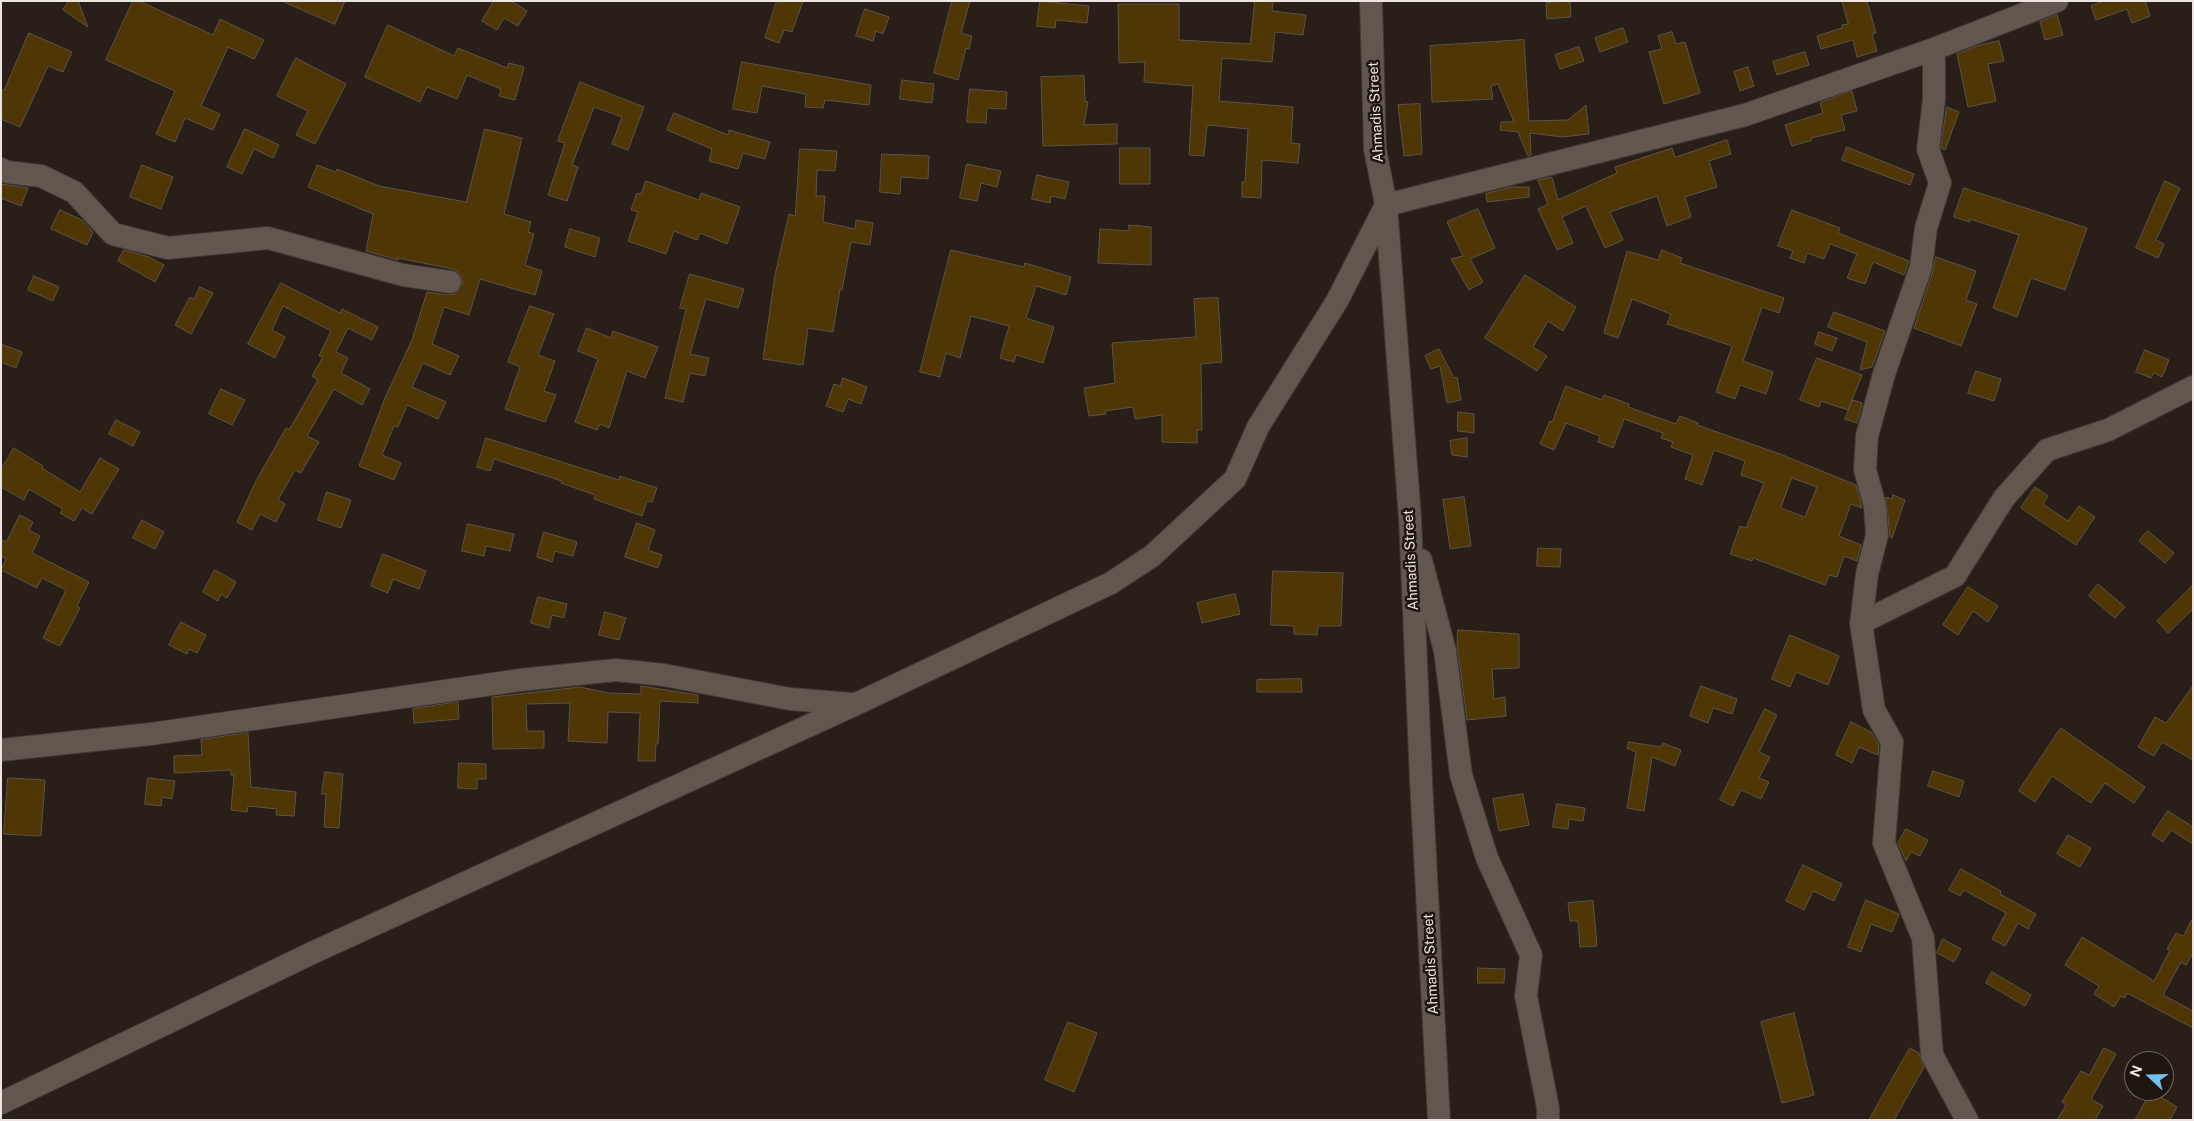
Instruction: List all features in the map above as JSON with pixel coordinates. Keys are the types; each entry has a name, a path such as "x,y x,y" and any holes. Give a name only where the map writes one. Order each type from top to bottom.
{"street":[{"name":"Ahmadis Street","path":"1371,1 1375,149 1386,205 1410,518 1421,780 1440,1120"},
{"path":"1,1104 312,953 854,705 1112,583 1152,556 1235,479 1258,427 1337,301 1386,205 1745,115 1934,50 2057,1"},
{"path":"1934,50 1934,100 1928,149 1940,183 1926,228 1921,268 1884,374 1867,436 1865,470 1875,506 1877,535 1867,574 1861,623 1874,710 1892,742 1884,843 1923,938 1932,1055 1967,1120"},
{"path":"1,169 7,172 41,176 74,192 112,234 168,248 268,238 403,275 450,282"},
{"path":"1861,623 1954,576 2004,498 2047,450 2108,430 2193,386"},
{"path":"1410,518 1445,651 1461,775 1487,858 1531,955 1526,996 1548,1108 1548,1120"},
{"path":"1,750 151,734 520,680 616,670 664,675 790,699 854,705"}],"building":[{"path":"69,1 78,1 88,27 63,10"},
{"path":"133,1 139,1 213,35 220,19 264,40 254,59 228,47 201,106 220,114 213,130 185,118 175,142 156,134 175,91 106,60"},
{"path":"282,1 345,1 335,24"},
{"path":"494,1 511,1 527,11 518,26 504,18 497,30 482,21"},
{"path":"777,1 803,1 792,32 784,30 779,43 765,38"},
{"path":"952,1 970,1 961,33 972,36 969,49 966,48 958,80 934,73"},
{"path":"1040,1 1089,6 1087,23 1056,20 1055,28 1037,26"},
{"path":"1255,1 1273,1 1272,11 1306,15 1303,35 1275,32 1272,62 1222,58 1219,101 1293,107 1291,143 1300,144 1298,163 1262,160 1261,198 1242,197 1242,182 1245,182 1248,129 1207,125 1204,156 1189,155 1193,86 1144,82 1145,62 1119,63 1118,4 1179,4 1179,40 1250,44"},
{"path":"1570,1 1571,17 1547,19 1546,3"},
{"path":"1842,1 1867,1 1876,33 1872,34 1877,51 1857,57 1853,40 1821,49 1817,36 1842,28 1842,25 1848,24"},
{"path":"2104,1 2145,1 2150,16 2132,23 2127,9 2096,20 2091,6"},
{"path":"865,9 889,17 883,34 876,31 873,41 856,36"},
{"path":"2057,15 2063,35 2045,40 2040,22"},
{"path":"388,25 454,56 458,48 507,68 509,63 524,67 515,100 499,96 501,89 467,75 457,99 427,87 420,102 365,77"},
{"path":"1623,28 1628,42 1600,52 1595,38"},
{"path":"1672,32 1676,44 1685,42 1700,93 1664,104 1649,52 1662,49 1658,36"},
{"path":"29,33 72,52 63,72 48,66 20,127 1,119 1,90 4,90"},
{"path":"1524,40 1529,121 1568,120 1586,105 1589,134 1562,137 1530,133 1531,155 1528,156 1518,132 1500,130 1501,122 1514,122 1498,84 1491,86 1493,99 1432,102 1430,46"},
{"path":"1999,41 2004,61 1988,64 1996,101 1968,107 1957,54 1977,46"},
{"path":"1579,47 1584,61 1560,69 1555,55"},
{"path":"1805,52 1809,65 1777,75 1773,62"},
{"path":"296,58 346,84 315,144 296,135 308,111 277,96"},
{"path":"742,62 871,85 869,105 825,100 823,108 805,107 806,94 762,86 757,113 733,109"},
{"path":"1748,67 1754,86 1740,91 1734,72"},
{"path":"1084,76 1085,101 1088,102 1084,125 1117,124 1117,144 1043,146 1041,77"},
{"path":"902,80 934,84 932,103 900,99"},
{"path":"580,82 644,107 628,150 612,144 622,117 594,107 572,165 578,167 567,201 548,195 565,143 558,141"},
{"path":"970,89 1007,92 1006,109 987,108 986,123 967,122"},
{"path":"1852,91 1857,111 1841,115 1845,130 1811,138 1812,140 1792,146 1785,125 1823,113 1820,103"},
{"path":"1420,104 1422,154 1404,156 1398,105"},
{"path":"1947,107 1959,112 1945,150 1941,148"},
{"path":"674,113 728,135 729,130 770,142 765,159 743,153 738,169 709,161 712,149 667,130"},
{"path":"245,129 279,145 273,158 254,149 242,174 227,167"},
{"path":"485,129 522,138 504,214 531,222 528,232 534,234 525,265 542,271 535,295 480,279 469,315 444,307 432,344 459,356 450,375 423,363 412,387 446,402 438,419 407,405 398,427 394,426 382,455 401,463 394,480 359,466 385,398 412,340 427,292 455,294 463,284 462,278 458,272 452,269 398,258 398,260 366,251 373,214 308,187 317,165 336,172 337,169 379,186 466,202"},
{"path":"1727,140 1731,154 1709,161 1717,187 1685,197 1691,217 1667,226 1657,196 1610,212 1623,240 1605,248 1586,206 1562,217 1573,243 1557,250 1538,209 1548,204 1538,180 1552,177 1558,200 1617,173 1615,167 1672,148 1675,157"},
{"path":"1847,147 1914,174 1910,185 1842,160"},
{"path":"1120,148 1150,148 1150,184 1120,184"},
{"path":"800,149 837,151 835,171 817,170 816,196 825,196 823,222 855,229 856,220 873,223 870,245 851,242 842,290 840,289 833,332 808,328 803,365 763,359 775,275 789,214 795,216"},
{"path":"882,154 929,156 928,179 901,177 900,194 880,192"},
{"path":"967,164 1001,171 997,187 981,183 977,201 960,198"},
{"path":"142,165 173,177 161,209 130,197"},
{"path":"1037,175 1069,182 1065,199 1051,196 1050,203 1032,199"},
{"path":"646,181 699,200 701,193 740,207 727,244 700,233 697,240 674,231 666,254 628,241 638,212 631,210 637,193 641,194"},
{"path":"2165,181 2180,188 2156,240 2164,244 2158,258 2136,248"},
{"path":"1,184 28,188 21,206 1,198"},
{"path":"1511,187 1529,187 1529,197 1487,202 1486,194"},
{"path":"1964,188 2087,228 2065,290 2031,278 2017,317 1993,308 2019,235 1970,219 1969,222 1954,217"},
{"path":"1478,209 1495,248 1470,259 1483,282 1469,290 1451,259 1463,256 1447,222"},
{"path":"60,210 82,220 93,232 87,245 51,229"},
{"path":"1792,210 1840,228 1838,233 1909,261 1904,275 1873,262 1865,284 1847,278 1857,254 1830,244 1824,259 1807,253 1804,263 1790,258 1793,251 1778,246"},
{"path":"1129,225 1151,227 1151,265 1098,263 1100,229 1129,231"},
{"path":"570,229 600,238 595,257 565,247"},
{"path":"124,250 149,257 164,265 155,282 118,261"},
{"path":"951,250 1024,267 1025,263 1071,277 1066,295 1036,286 1026,318 1054,327 1043,363 1016,355 1014,362 1000,358 1009,326 971,316 960,358 946,353 940,377 920,372"},
{"path":"1662,250 1682,258 1680,263 1784,298 1779,313 1762,307 1743,361 1773,372 1766,394 1740,385 1735,399 1716,392 1732,346 1667,324 1671,314 1632,299 1618,338 1604,333 1627,251 1658,260"},
{"path":"1936,257 1976,271 1966,300 1977,304 1961,346 1914,328"},
{"path":"690,274 744,289 738,308 706,299 690,354 709,358 705,376 690,373 683,402 665,398 686,309 680,308"},
{"path":"1525,275 1576,307 1563,331 1548,321 1533,347 1547,356 1537,371 1485,338"},
{"path":"34,276 59,287 53,301 28,290"},
{"path":"281,283 340,313 342,309 378,327 372,340 348,328 336,352 348,358 341,373 370,389 362,405 334,389 307,436 319,442 301,473 295,470 278,500 285,504 276,522 260,514 252,530 237,522 256,481 286,428 289,430 318,380 312,376 323,357 319,356 331,331 283,306 272,330 285,337 275,358 248,344"},
{"path":"200,287 213,293 191,334 175,325 190,297 194,299"},
{"path":"1218,298 1222,362 1201,364 1202,430 1197,430 1197,443 1162,442 1162,415 1135,419 1133,407 1105,411 1106,414 1089,416 1084,388 1115,383 1112,343 1196,337 1194,299"},
{"path":"530,306 554,314 538,355 555,361 544,391 556,395 545,422 505,409 520,367 508,362"},
{"path":"1834,312 1885,331 1872,367 1860,370 1867,342 1828,327"},
{"path":"587,328 611,338 613,331 658,347 645,378 627,371 609,428 600,424 597,430 575,422 598,359 578,351"},
{"path":"1819,332 1837,338 1832,351 1815,344"},
{"path":"1,344 22,352 16,368 1,362"},
{"path":"1439,349 1454,378 1457,377 1461,400 1447,403 1440,366 1431,369 1425,356"},
{"path":"2145,350 2169,360 2162,377 2154,373 2151,378 2136,372"},
{"path":"1817,358 1862,375 1848,410 1821,401 1819,407 1800,400"},
{"path":"1976,371 2001,379 1994,401 1968,393"},
{"path":"843,378 867,387 861,404 848,399 843,412 826,406 834,384 840,386"},
{"path":"1566,386 1602,400 1604,395 1629,404 1628,407 1676,424 1680,416 1698,423 1697,425 1780,454 1856,485 1862,508 1851,504 1839,536 1861,545 1857,561 1844,556 1837,577 1829,575 1825,585 1753,558 1752,561 1730,554 1740,526 1746,528 1764,483 1741,475 1745,461 1714,450 1702,485 1685,479 1693,455 1671,447 1673,442 1661,438 1663,433 1624,419 1613,448 1598,442 1600,436 1566,423 1554,450 1540,444 1550,421 1552,422","holes":["1792,478 1817,487 1805,517 1781,508"]},
{"path":"221,389 245,400 232,425 209,414"},
{"path":"1853,400 1862,403 1857,423 1845,419"},
{"path":"1458,412 1474,414 1474,433 1458,431"},
{"path":"116,420 140,432 133,446 109,434"},
{"path":"486,438 619,480 620,476 657,488 652,502 647,501 642,516 594,499 595,495 561,483 562,481 494,459 490,471 477,467"},
{"path":"1467,438 1467,457 1452,455 1450,441"},
{"path":"14,448 80,492 100,458 119,469 92,514 82,508 74,521 60,513 63,509 29,489 24,500 1,487 1,470"},
{"path":"2035,487 2048,496 2043,504 2068,521 2079,506 2095,517 2076,545 2021,508"},
{"path":"327,492 351,500 341,528 318,520"},
{"path":"1893,495 1905,500 1892,538 1890,537 1886,497 1892,499"},
{"path":"1464,497 1471,546 1450,549 1443,500"},
{"path":"20,515 33,522 29,530 40,536 32,553 89,582 77,606 80,608 60,646 43,638 66,590 42,578 37,588 1,570 6,559 1,556 1,539 6,542"},
{"path":"142,520 164,532 155,549 133,538"},
{"path":"637,523 655,530 648,550 662,555 658,568 625,557"},
{"path":"468,524 514,534 510,551 486,546 484,556 462,551"},
{"path":"2148,531 2174,553 2165,563 2139,541"},
{"path":"544,532 577,542 573,556 555,551 552,562 537,557"},
{"path":"1538,548 1561,549 1560,567 1537,566"},
{"path":"383,554 426,571 419,589 393,579 388,593 371,586"},
{"path":"215,570 236,582 227,598 221,594 218,601 203,592"},
{"path":"1273,571 1343,573 1341,626 1318,626 1317,635 1294,634 1294,626 1271,625"},
{"path":"2098,584 2125,607 2115,618 2089,596"},
{"path":"2193,585 2193,609 2168,633 2157,621"},
{"path":"1968,587 1998,606 1988,622 1973,611 1958,635 1943,625"},
{"path":"1235,594 1240,614 1202,623 1197,603"},
{"path":"538,597 567,604 564,618 552,615 549,628 531,623"},
{"path":"605,612 626,618 619,640 599,635"},
{"path":"181,622 206,635 197,653 189,649 187,654 169,645"},
{"path":"1458,630 1519,634 1519,668 1492,669 1494,699 1505,697 1506,716 1467,720 1457,644"},
{"path":"1790,635 1839,656 1828,685 1796,672 1790,687 1772,679"},
{"path":"1301,679 1302,692 1257,692 1257,680"},
{"path":"641,686 698,695 698,703 660,701 658,744 656,744 655,761 638,761 640,713 608,712 607,743 568,741 570,703 526,704 527,731 544,731 544,748 493,749 492,697 580,687 609,693 641,694"},
{"path":"1701,686 1737,699 1732,714 1713,708 1708,723 1690,716"},
{"path":"2193,686 2193,760 2162,742 2154,756 2138,747 2155,717 2166,723"},
{"path":"458,702 459,719 414,723 413,709"},
{"path":"1765,709 1777,715 1759,752 1770,757 1759,778 1769,782 1761,799 1741,790 1733,806 1720,800"},
{"path":"1851,722 1871,732 1879,745 1878,755 1859,747 1852,763 1836,755"},
{"path":"2061,728 2145,787 2134,803 2105,783 2091,803 2052,776 2035,802 2019,791"},
{"path":"248,733 251,787 296,792 294,816 276,815 277,809 248,806 247,812 231,810 234,775 231,775 231,770 174,773 174,756 202,755 201,740"},
{"path":"1629,742 1661,747 1663,743 1681,750 1675,766 1652,757 1644,811 1627,808 1636,752 1627,748"},
{"path":"459,763 486,764 486,779 477,779 477,789 458,788"},
{"path":"1933,771 1964,781 1959,797 1928,786"},
{"path":"325,772 343,774 339,828 324,827 326,794 322,794"},
{"path":"8,778 45,780 41,836 4,834"},
{"path":"148,778 175,781 172,799 162,797 161,806 145,804"},
{"path":"1523,794 1529,825 1499,831 1493,799"},
{"path":"1557,804 1585,808 1583,821 1569,819 1568,829 1553,827"},
{"path":"2168,811 2193,827 2193,844 2171,830 2163,842 2152,835"},
{"path":"1906,829 1928,840 1920,856 1911,852 1906,861 1898,843"},
{"path":"2068,835 2091,848 2080,867 2057,854"},
{"path":"1803,865 1842,884 1834,901 1813,891 1804,910 1786,901"},
{"path":"1961,869 2001,891 2000,894 2036,914 2028,929 2018,923 2005,946 1992,939 2006,913 1964,890 1960,896 1949,890"},
{"path":"1866,900 1899,914 1892,932 1871,924 1861,952 1848,947"},
{"path":"1593,901 1597,946 1580,947 1578,921 1570,921 1568,903"},
{"path":"2193,918 2193,953 2186,965 2181,962 2163,995 2193,1011 2193,1028 2127,993 2125,998 2121,996 2114,1007 2094,994 2099,986 2065,965 2082,937 2154,981 2170,950 2167,949 2176,933 2183,936"},
{"path":"1943,939 1961,949 1954,962 1937,953"},
{"path":"1478,968 1505,969 1504,983 1478,983"},
{"path":"1992,972 2031,995 2025,1006 1986,983"},
{"path":"1794,1013 1814,1095 1782,1103 1761,1022"},
{"path":"1068,1022 1097,1033 1074,1092 1045,1080"},
{"path":"1910,1048 1919,1053 1924,1067 1894,1120 1869,1120"},
{"path":"2104,1048 2116,1054 2091,1099 2103,1106 2095,1120 2057,1120 2066,1105 2062,1102 2081,1071 2089,1075"},
{"path":"2145,1101 2167,1101 2177,1107 2170,1120 2135,1120"}]}
